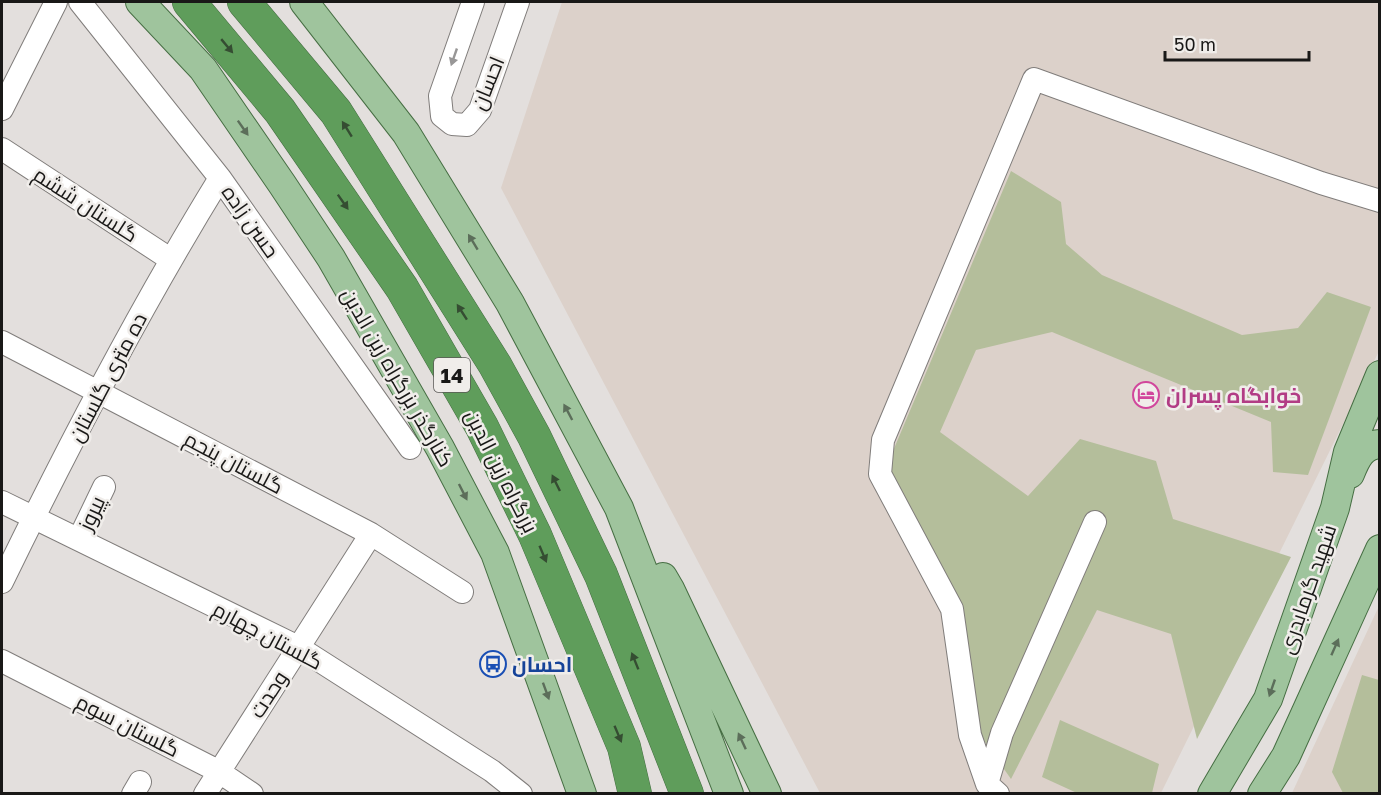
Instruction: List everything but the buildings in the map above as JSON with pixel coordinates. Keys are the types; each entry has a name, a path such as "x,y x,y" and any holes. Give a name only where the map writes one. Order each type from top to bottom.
{"highway":[{"name":"بزرگراه زین الدین","path":"189,2 280,111 402,288 482,427 535,535 624,747 635,794"},
{"name":"بزرگراه زین الدین","path":"244,2 336,112 495,365 534,436 601,575 687,794"}],"main road":[{"name":"کنارگذر بزرگراه زین الدین","path":"140,2 203,69 288,193 331,258 440,448 495,553 582,794"},
{"path":"293,2 352,63"},
{"path":"304,2 406,133 510,303 619,508 670,589 767,794"},
{"name":"شهید گرمابدری","path":"1212,794 1268,699 1335,508 1348,452 1380,375"},
{"path":"1335,508 1357,457 1366,447 1380,444"},
{"path":"619,508 729,794"},
{"name":"شهید گرمابدری","path":"1262,794 1286,756 1380,549"}],"street":[{"path":"3,102 10,68 56,2"},
{"name":"حسن زاده","path":"80,2 220,178 410,448"},
{"name":"احسان","path":"473,2 440,96 442,116 452,124 467,125 480,110 518,2"},
{"path":"992,789 970,735 952,609 880,474 883,440 1034,79 1289,171 1380,201"},
{"name":"گلستان ششم","path":"2,149 170,259"},
{"name":"ده متری گلستان","path":"2,582 33,517 170,259 220,178"},
{"name":"گلستان پنجم","path":"2,342 371,534 462,592"},
{"name":"پیروز","path":"79,539 104,487"},
{"name":"گلستان چهارم","path":"2,502 298,647 505,789"},
{"path":"992,789 1002,733 1095,522"},
{"name":"وحدت","path":"205,794 371,534"},
{"name":"گلستان سوم","path":"2,661 218,771 252,794"}],"shaded area":[{"path":"562,2 1379,2 1379,351 1161,793 820,793 501,188"},
{"path":"1379,606 1379,793 1292,793"}],"green space":[{"path":"1011,171 1061,202 1066,244 1102,275 1242,335 1298,328 1327,292 1371,307 1308,475 1273,472 1271,422 1052,332 976,350 940,432 1028,496 1080,439 1156,461 1173,519 1291,557 1197,739 1171,634 1097,610 1011,779 966,715 952,609 885,470"},
{"path":"1362,675 1379,680 1379,793 1343,793 1332,772"},
{"path":"1060,720 1159,764 1152,793 1077,793 1042,777"}],"place":[{"name":"خوابگاه پسران","path":"1146,395"},
{"name":"احسان","path":"493,664"}]}
